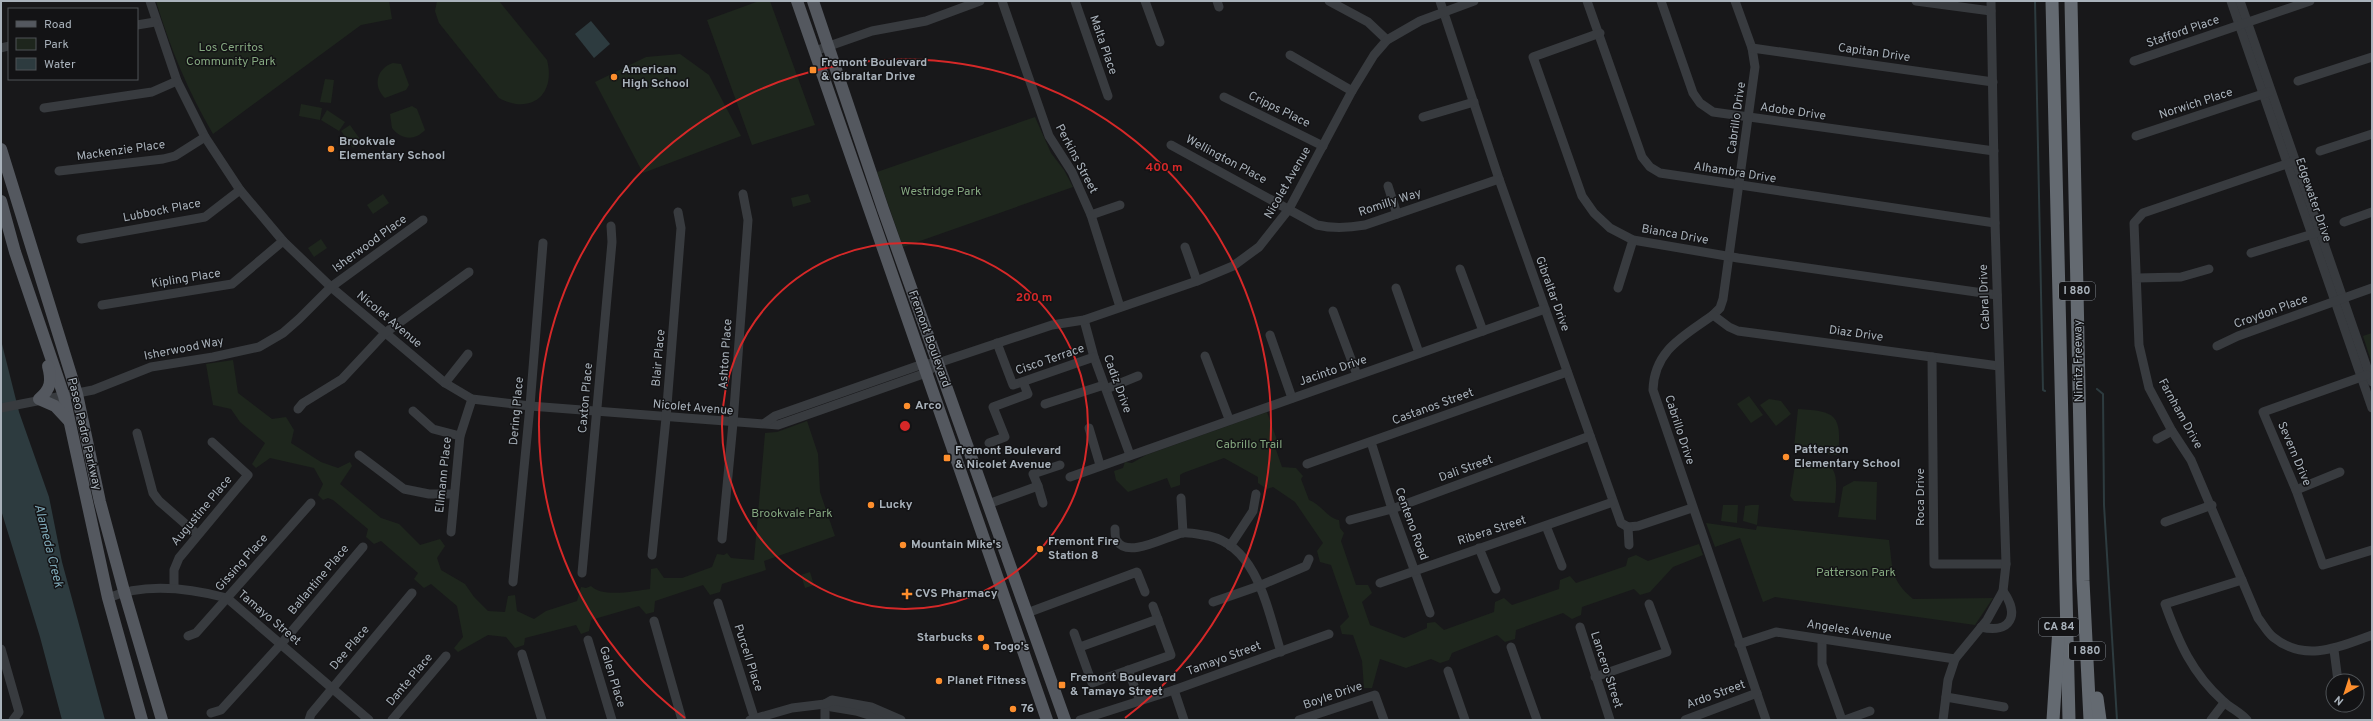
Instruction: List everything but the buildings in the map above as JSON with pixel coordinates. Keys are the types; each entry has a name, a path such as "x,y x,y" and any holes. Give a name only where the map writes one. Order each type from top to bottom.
{"highway":[{"name":"Nimitz Freeway","path":"2052,1 2069,720"},
{"name":"Nimitz Freeway","path":"2071,1 2083,581 2090,720"},
{"name":"CA 84","path":"2053,720 2059,623 2058,548 2064,536"},
{"path":"2083,581 2100,720"}],"main road":[{"name":"Fremont Boulevard","path":"797,1 1047,720"},
{"name":"Fremont Boulevard","path":"813,1 938,363 1065,720"},
{"name":"Paseo Padre Parkway","path":"1,149 77,394 100,502 124,591 162,720"},
{"name":"Paseo Padre Parkway","path":"1,201 64,396 108,598 142,720"},
{"path":"40,325 51,378 50,387 38,399 55,406 70,422"},
{"path":"1038,694 1040,720"}],"street":[{"name":"Nicolet Avenue","path":"150,1 155,22 177,81 205,137 240,190 283,241 332,287 445,383 472,399 530,406 733,424 765,423 775,416 925,369 938,363 1052,325 1084,320 1197,281 1233,266 1258,247 1289,209 1352,92 1374,55 1387,40 1404,29 1443,11 1474,1"},
{"path":"814,51 872,31 926,21 980,1"},
{"name":"Perkins Street","path":"1002,1 1048,136 1072,172 1091,215 1120,307"},
{"name":"Malta Place","path":"1075,1 1108,96"},
{"path":"1145,1 1160,42"},
{"path":"1330,1 1368,22 1387,40"},
{"name":"Gibraltar Drive","path":"1440,1 1499,179 1613,502 1621,523 1628,527"},
{"name":"Alhambra Drive","path":"1587,1 1600,33 1642,157 1650,167 1660,173 1995,223"},
{"name":"Adobe Drive","path":"1660,1 1693,93 1700,104 1713,112 1994,151"},
{"name":"Cabrillo Drive","path":"1735,1 1752,48 1755,67 1740,186 1723,299 1720,308 1713,315 1666,352 1659,361 1654,381 1655,401 1766,720"},
{"path":"1916,1 1991,11"},
{"name":"Cabral Drive","path":"1943,720 1948,680 1956,659 1981,627 2004,592 2006,564 1999,366 1990,1"},
{"name":"Edgewater Drive","path":"2231,1 2243,24 2339,300 2368,378 2372,408"},
{"name":"Edgewater Drive","path":"2240,1 2243,24"},
{"name":"Stafford Place","path":"2134,61 2310,1"},
{"path":"138,25 155,22"},
{"name":"Bianca Drive","path":"1600,33 1533,57 1582,196 1594,213 1610,228 1633,240 1730,257 1997,295"},
{"name":"Capitan Drive","path":"1752,48 1993,82"},
{"path":"1290,55 1352,92"},
{"path":"2298,81 2372,57"},
{"path":"44,108 152,92 177,81"},
{"name":"Norwich Place","path":"2136,136 2268,93"},
{"name":"Cripps Place","path":"1224,97 1323,146"},
{"path":"1423,117 1474,102"},
{"path":"2320,151 2372,134"},
{"name":"Mackenzie Place","path":"59,172 163,159 175,156 205,137"},
{"name":"Wellington Place","path":"1172,146 1289,209"},
{"name":"Farnham Drive","path":"2291,162 2150,210 2138,217 2134,223 2139,345 2149,388 2172,431 2191,460 2212,505 2258,618 2272,637 2294,649 2312,651 2334,650 2372,635"},
{"name":"Romilly Way","path":"1289,209 1317,224 1343,229 1365,226 1499,179"},
{"path":"1388,186 1397,214"},
{"name":"Lubbock Place","path":"81,239 205,217 240,190"},
{"name":"Ashton Place","path":"722,539 733,424 748,220 743,194"},
{"path":"1091,215 1120,205"},
{"name":"Blair Place","path":"652,555 666,418 681,228 678,212"},
{"path":"2344,222 2372,212"},
{"name":"Isherwood Place","path":"332,287 423,220"},
{"name":"Caxton Place","path":"582,573 612,242 611,226"},
{"path":"2251,253 2316,233"},
{"path":"1618,288 1633,240"},
{"name":"Kipling Place","path":"102,305 232,284 283,241"},
{"name":"Dering Place","path":"513,582 530,406 543,243"},
{"path":"1185,247 1197,281"},
{"path":"1460,268 1483,331"},
{"path":"2137,278 2181,277 2210,269"},
{"path":"298,409 302,403 342,379 386,333 469,272"},
{"name":"Isherwood Way","path":"1,408 38,399 77,394 93,390 151,367 213,357 259,347 283,333 332,287"},
{"path":"1396,288 1419,353"},
{"name":"Croydon Place","path":"2217,346 2238,336 2372,288"},
{"name":"Jacinto Drive","path":"1070,477 1100,465 1545,309"},
{"path":"1333,311 1357,375"},
{"name":"Diaz Drive","path":"1713,315 1729,327 1738,330 1999,366"},
{"name":"Cadiz Drive","path":"1084,320 1094,357 1130,455"},
{"path":"1270,335 1292,398"},
{"name":"Cisco Terrace","path":"997,344 1013,385 1094,357"},
{"path":"445,383 468,354"},
{"path":"1205,356 1229,420"},
{"name":"Roca Drive","path":"1932,357 1934,564 2006,564"},
{"name":"Castanos Street","path":"1307,464 1567,372"},
{"path":"1044,404 1138,376"},
{"name":"Severn Drive","path":"2368,378 2262,412 2296,490 2324,565 2372,550"},
{"path":"989,443 1005,437 994,407 1028,394 1023,382"},
{"name":"Ellmann Place","path":"451,532 460,436 472,399"},
{"path":"413,411 434,429 460,436"},
{"path":"1089,428 1100,465"},
{"path":"2157,439 2172,431"},
{"path":"137,433 153,493 159,501 197,534"},
{"name":"Dali Street","path":"1350,520 1392,509 1590,436"},
{"name":"Augustine Place","path":"174,588 174,570 178,558 248,475 212,442"},
{"name":"Centeno Road","path":"1371,442 1392,509 1416,570 1430,613"},
{"path":"359,455 404,489 429,494 454,494"},
{"path":"1043,503 1033,474 1060,465"},
{"path":"2296,490 2340,472"},
{"path":"988,504 1038,486"},
{"path":"1230,546 1253,511 1256,494"},
{"path":"1181,498 1184,533"},
{"name":"Ribera Street","path":"1380,583 1613,502"},
{"name":"Gissing Place","path":"188,636 196,632 311,504"},
{"path":"2165,522 2212,505"},
{"path":"1629,545 1628,527 1638,526 1692,508"},
{"path":"1546,526 1562,566"},
{"path":"1115,529 1117,541 1123,547 1134,549 1184,533 1211,536 1230,546 1248,563 1259,586 1281,652"},
{"name":"Ballantine Place","path":"211,713 221,710 281,644 363,547"},
{"path":"1479,548 1496,589"},
{"path":"1213,602 1259,586 1306,566 1309,559"},
{"path":"1027,613 1137,572 1145,592"},
{"path":"2242,580 2165,604 2179,643 2199,678 2224,703 2247,720"},
{"name":"Tamayo Street","path":"108,598 124,591 174,588 203,592 227,598 369,720"},
{"name":"Cabral Drive","path":"1981,627 1994,630 2004,627 2010,620 2013,612 2011,602 2004,592"},
{"name":"Dee Place","path":"309,720 311,714 332,688 412,593"},
{"name":"Purcell Place","path":"718,603 753,720"},
{"path":"1595,677 1668,652 1649,604"},
{"path":"1074,633 1092,683 1171,655 1153,606"},
{"path":"1080,647 1158,619"},
{"path":"654,621 682,720"},
{"name":"Lancero Street","path":"1580,627 1610,720"},
{"name":"Angeles Avenue","path":"1740,644 1776,632 1956,659"},
{"name":"Tamayo Street","path":"1080,720 1174,690 1329,634"},
{"path":"1822,639 1822,664 1843,720 1870,711"},
{"name":"Galen Place","path":"588,640 612,720"},
{"path":"1511,647 1537,720"},
{"path":"1,649 19,712 15,719"},
{"path":"2334,650 2337,673"},
{"path":"522,654 542,720"},
{"name":"Dante Place","path":"392,720 446,656"},
{"path":"1128,670 1140,701"},
{"path":"1448,671 1465,720"},
{"path":"1174,690 1184,720"},
{"name":"Ardo Street","path":"1689,719 1757,693"},
{"name":"Boyle Drive","path":"1299,720 1375,695 1384,720"},
{"path":"1946,697 2004,707"},
{"path":"753,720 792,708 825,704 832,700 857,703 902,720"},
{"path":"2211,720 2224,703"},
{"path":"825,704 825,720"},
{"path":"825,704 832,707 856,711 885,720"}],"green space":[{"name":"Los Cerritos Community Park","path":"156,1 389,1 392,19 361,25 213,134 180,69 167,36"},
{"path":"437,1 499,1 547,60 549,72 548,83 544,92 531,103 511,103 499,98 439,23 435,11"},
{"path":"759,1 770,1 815,125 752,145 707,20"},
{"path":"680,54 709,75 741,136 643,173 595,82 646,57"},
{"path":"393,63 401,64 409,85 406,90 385,98 379,88 378,78 383,69"},
{"path":"325,79 334,80 331,103 320,102"},
{"path":"301,104 322,108 320,120 299,116"},
{"path":"412,106 417,109 425,130 417,136 408,138 400,135 392,128 390,114"},
{"path":"327,110 345,122 339,131 321,120"},
{"name":"Westridge Park","path":"1035,117 1051,153 1064,170 1073,187 903,247 877,172"},
{"path":"350,125 362,142 353,148 341,131"},
{"path":"383,194 389,203 373,214 367,205"},
{"path":"808,194 811,202 793,207 791,198"},
{"path":"321,239 327,248 314,257 308,248"},
{"path":"2372,333 2372,364 2363,336"},
{"name":"Brookvale Park","path":"233,360 238,393 272,419 286,417 294,430 291,443 321,462 338,468 350,462 352,466 340,484 381,518 399,524 420,545 440,539 445,546 437,558 441,570 465,584 474,597 488,611 505,612 508,596 515,595 517,611 534,619 546,611 577,601 581,587 586,588 591,586 596,590 611,593 650,589 651,569 657,568 664,578 682,578 712,567 717,554 724,555 727,553 731,558 754,560 765,433 777,432 807,421 818,454 820,492 835,536 764,561 766,570 722,584 720,592 710,595 703,585 655,601 654,612 646,614 639,606 591,620 589,631 581,634 576,625 525,638 524,645 515,648 506,637 488,635 458,652 454,648 463,637 457,606 431,584 424,588 414,579 418,573 381,541 374,544 366,537 368,529 333,500 328,498 323,500 318,495 323,484 314,468 270,458 256,468 252,464 265,443 240,422 231,409 213,405 206,364"},
{"path":"1749,396 1763,415 1751,423 1737,404"},
{"path":"1769,399 1781,401 1791,414 1776,426 1760,405"},
{"path":"1798,409 1821,411 1834,418 1839,431 1838,455 1798,452 1794,447"},
{"name":"Cabrillo Trail","path":"1267,412 1277,440 1273,441 1282,467 1296,468 1303,476 1301,479 1309,500 1331,517 1339,520 1340,528 1344,533 1341,541 1356,585 1368,585 1372,593 1362,602 1370,625 1404,638 1427,628 1427,623 1435,622 1444,630 1494,612 1495,602 1504,598 1512,605 1559,589 1560,580 1570,576 1576,583 1626,566 1628,558 1636,555 1648,561 1699,544 1703,555 1673,567 1650,592 1640,595 1634,589 1582,607 1581,615 1572,619 1563,613 1516,630 1515,639 1505,642 1497,635 1452,653 1449,660 1440,663 1431,659 1406,668 1380,659 1372,688 1364,688 1362,661 1353,635 1342,634 1340,626 1349,617 1331,565 1320,562 1317,551 1323,543 1295,502 1273,487 1267,489 1258,483 1258,477 1224,458 1183,473 1180,475 1180,485 1171,488 1167,478 1128,492 1116,480 1114,471 1123,468 1125,462 1132,463 1146,455"},
{"path":"1796,459 1819,461 1831,468 1836,481 1835,503 1794,501 1790,496"},
{"path":"1854,481 1877,482 1876,520 1838,517 1843,487"},
{"path":"1723,505 1738,505 1737,523 1721,521"},
{"path":"1759,505 1757,525 1743,521 1745,506"},
{"name":"Patterson Park","path":"1706,523 1756,530 1757,526 1889,540 1892,567 1896,579 1900,586 1913,599 1993,598 1975,625 1775,597 1763,602 1740,538 1715,547"},
{"path":"810,572 814,585 805,588 801,575"}],"water":[{"path":"591,21 610,44 594,58 575,34"},
{"name":"Alameda Creek","path":"1,340 19,412 49,497 62,562 105,720 62,720 40,637 1,510"}],"waterway":[{"path":"2035,1 2043,390 2045,391"},
{"path":"2097,389 2103,394 2104,505 2117,720"}],"place":[{"name":"Fremont Boulevard & Gibraltar Drive","path":"813,70"},
{"name":"American High School","path":"614,77"},
{"name":"Brookvale Elementary School","path":"331,149"},
{"name":"Arco","path":"907,406"},
{"name":"Patterson Elementary School","path":"1786,457"},
{"name":"Fremont Boulevard & Nicolet Avenue","path":"947,458"},
{"name":"Lucky","path":"871,505"},
{"name":"Mountain Mike's","path":"903,545"},
{"name":"Fremont Fire Station 8","path":"1040,549"},
{"name":"CVS Pharmacy","path":"907,594"},
{"name":"Starbucks","path":"981,638"},
{"name":"Togo's","path":"986,647"},
{"name":"Planet Fitness","path":"939,681"},
{"name":"Fremont Boulevard & Tamayo Street","path":"1062,685"},
{"name":"76","path":"1013,709"}]}
